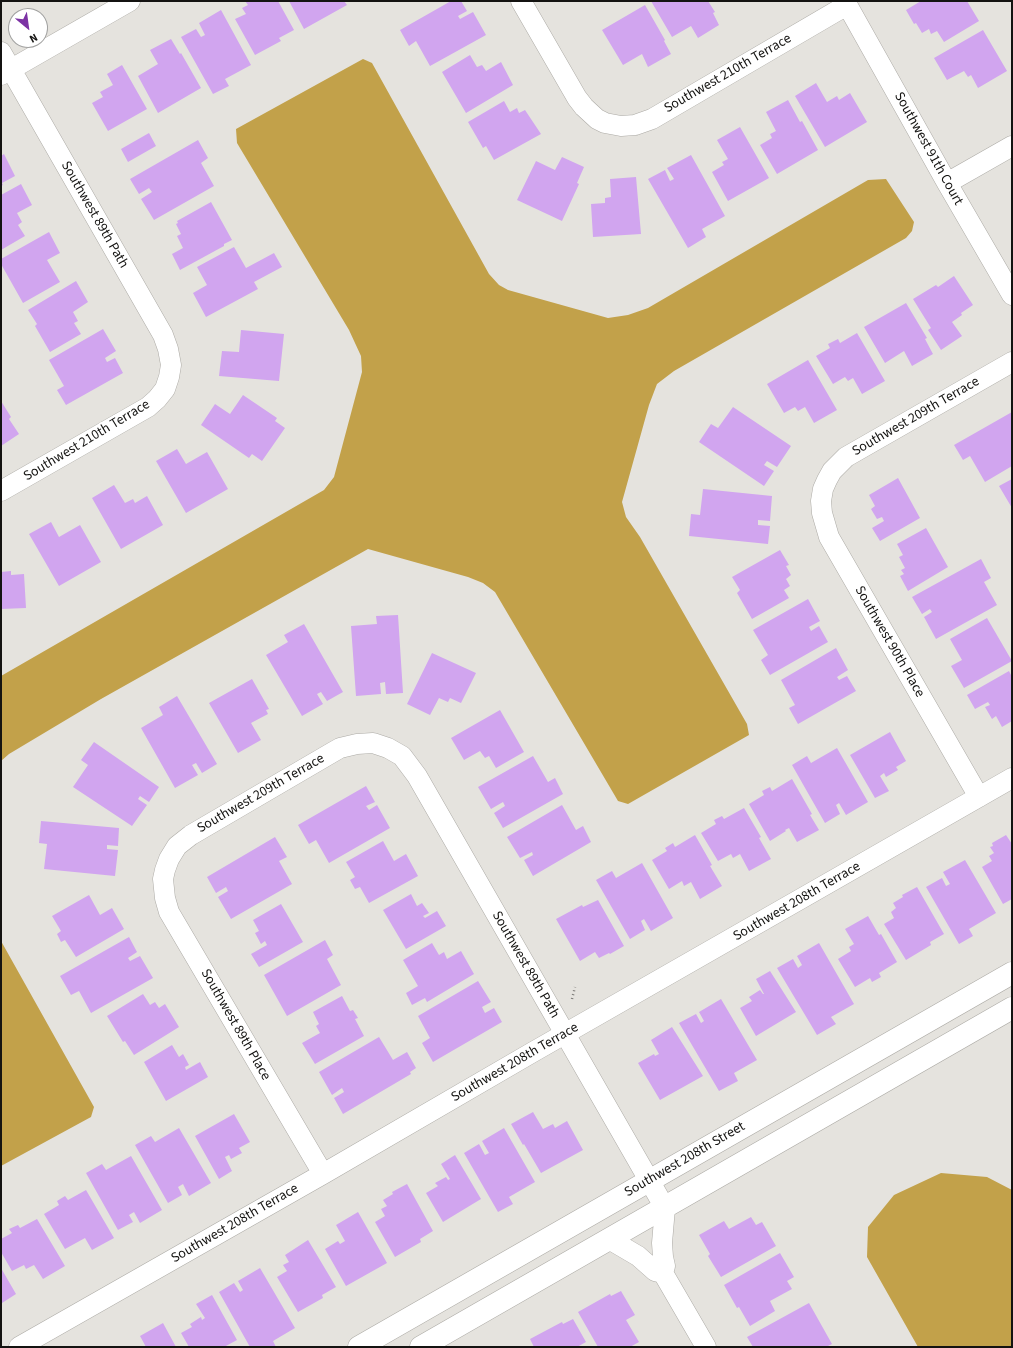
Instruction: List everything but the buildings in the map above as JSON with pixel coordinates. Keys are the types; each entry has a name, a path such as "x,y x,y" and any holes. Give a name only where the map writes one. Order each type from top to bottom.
{"street":[{"path":"6,72 130,1"},
{"name":"Southwest 210th Terrace","path":"521,1 577,98 591,114 604,122 621,126 643,123 846,3"},
{"name":"Southwest 91th Court","path":"846,3 1012,295"},
{"name":"Southwest 89th Path","path":"1,52 6,72 163,335 168,349 171,365 168,383"},
{"path":"947,183 1012,146"},
{"name":"Southwest 209th Terrace","path":"827,480 838,464 856,450 1012,362"},
{"name":"Southwest 210th Terrace","path":"1,492 148,407 157,399 168,383"},
{"name":"Southwest 90th Place","path":"827,480 823,489 822,513 829,537 979,797"},
{"name":"Southwest 89th Path","path":"373,743 388,748 402,756 417,776 665,1208"},
{"name":"Southwest 209th Terrace","path":"165,870 169,859 177,846 203,827 340,748 358,744 373,743"},
{"name":"Southwest 208th Terrace","path":"19,1347 1012,778"},
{"name":"Southwest 89th Place","path":"165,870 163,888 169,912 323,1174"},
{"name":"Southwest 208th Street","path":"358,1347 1012,973"},
{"path":"421,1347 1012,1008"},
{"path":"663,1273 665,1266 662,1243 665,1208"},
{"path":"608,1239 638,1256 655,1271 663,1273 706,1347"}],"path":[{"path":"572,999 575,987"}],"shaded area":[{"path":"363,59 372,63 489,274 499,285 508,290 608,318 628,315 648,308 868,180 886,179 914,222 912,231 906,238 674,371 657,384 649,405 622,502 626,517 640,537 747,724 749,735 628,804 618,801 495,592 483,583 468,577 368,549 101,699 9,754 1,761 1,676 324,490 334,477 362,372 361,356 349,330 237,143 236,129"},
{"path":"1,941 94,1107 91,1117 1,1166"},
{"path":"941,1173 987,1177 1012,1190 1012,1347 918,1347 867,1257 868,1227 894,1195"}]}
